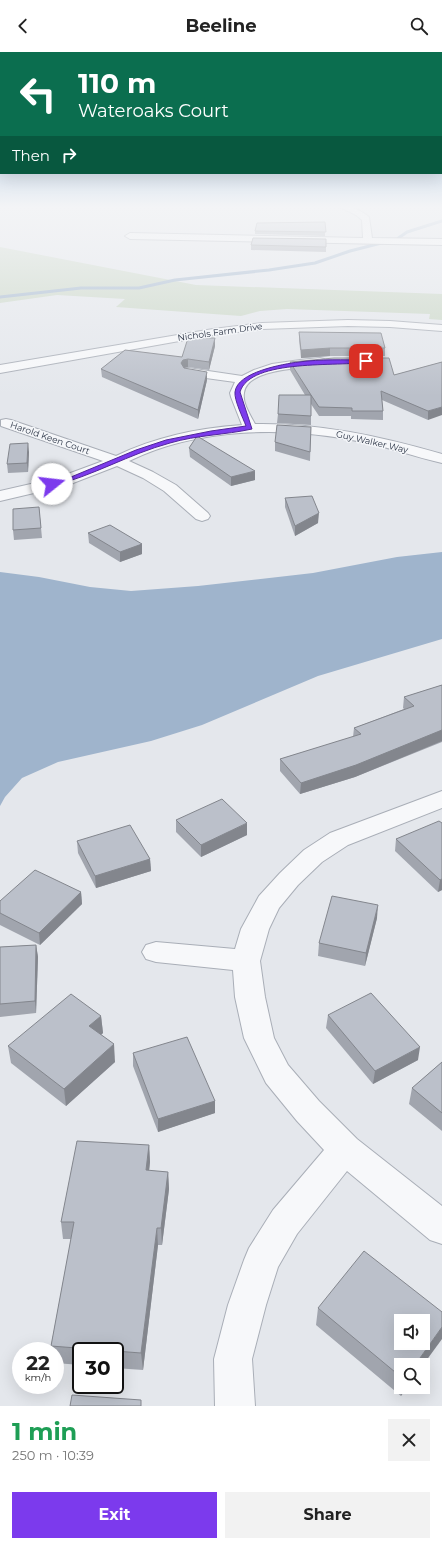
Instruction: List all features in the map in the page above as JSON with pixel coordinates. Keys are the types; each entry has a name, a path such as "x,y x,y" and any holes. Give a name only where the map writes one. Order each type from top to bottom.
{"street":[{"name":"Nichols Farm Drive","path":"0,369 206,333 262,326 348,323 397,324 442,328"},
{"path":"250,428 238,397 239,387 245,380 259,372 290,364 334,362"},
{"path":"188,372 245,380"},
{"name":"Harold Keen Court","path":"6,423 116,462 148,475 170,488 202,516"},
{"name":"Guy Walker Way","path":"0,496 41,488 74,478 116,462 138,451 169,441 211,432 250,428 307,430 350,435 442,459"},
{"path":"424,454 440,444"},
{"path":"442,799 339,839 313,856 268,904 255,929 246,961 250,997 259,1038 277,1074 308,1111 345,1149 442,1228"},
{"path":"156,952 246,961"},
{"path":"235,1406 233,1359 247,1305 262,1260 285,1222 345,1149"}],"green space":[{"path":"0,269 114,269 196,285 442,294 442,320 429,319 430,314 287,309 260,311 241,316 116,307 125,299 57,295 0,303"}],"water":[{"path":"442,552 442,639 318,676 202,725 151,741 58,762 22,778 5,797 0,806 0,572 39,577 90,587 131,591 198,586 313,573 397,557"}],"building":[{"path":"299,332 381,333 385,348 330,348 301,350"},
{"path":"188,338 215,338 209,362 188,359 183,360 181,363 184,368 207,372 198,410 101,369 125,350 182,357"},
{"path":"334,358 389,358 394,375 442,362 442,407 428,411 381,391 383,411 352,411 352,408 319,407 290,362"},
{"path":"279,395 311,395 311,416 278,414"},
{"path":"277,425 311,427 310,452 275,442"},
{"path":"197,436 255,471 231,477 189,448"},
{"path":"28,443 27,463 7,464 10,444"},
{"path":"312,496 319,513 295,526 285,498"},
{"path":"39,507 41,528 13,530 13,509"},
{"path":"110,525 142,544 120,552 88,533"},
{"path":"442,685 442,730 356,765 301,783 280,759 361,734 354,728 414,706 404,697"},
{"path":"222,799 247,823 201,845 176,820"},
{"path":"439,821 442,823 442,879 440,880 396,839"},
{"path":"130,825 150,859 95,876 77,841"},
{"path":"35,870 81,892 39,933 0,913 0,901"},
{"path":"332,896 378,905 366,953 319,943"},
{"path":"36,945 35,1001 0,1004 0,947"},
{"path":"371,993 420,1047 375,1071 328,1015"},
{"path":"71,994 101,1016 89,1026 114,1044 64,1089 8,1046"},
{"path":"187,1037 215,1101 158,1119 133,1053"},
{"path":"442,1062 442,1113 412,1088"},
{"path":"77,1141 149,1145 146,1170 168,1172 161,1228 157,1228 141,1353 124,1352 124,1342 72,1342 72,1348 64,1347 64,1342 52,1342 74,1222 61,1222"},
{"path":"364,1251 442,1312 442,1327 430,1344 430,1314 394,1314 394,1350 426,1350 420,1358 394,1358 394,1371 318,1308"},
{"path":"72,1395 141,1400 141,1406 70,1406"}],"waterway":[{"path":"0,297 81,288 139,288 175,280 274,269"}],"route":[{"path":"52,484 99,469 138,451 169,441 211,432 250,428 237,392 245,380 259,372 280,366 299,363 366,361"}]}
